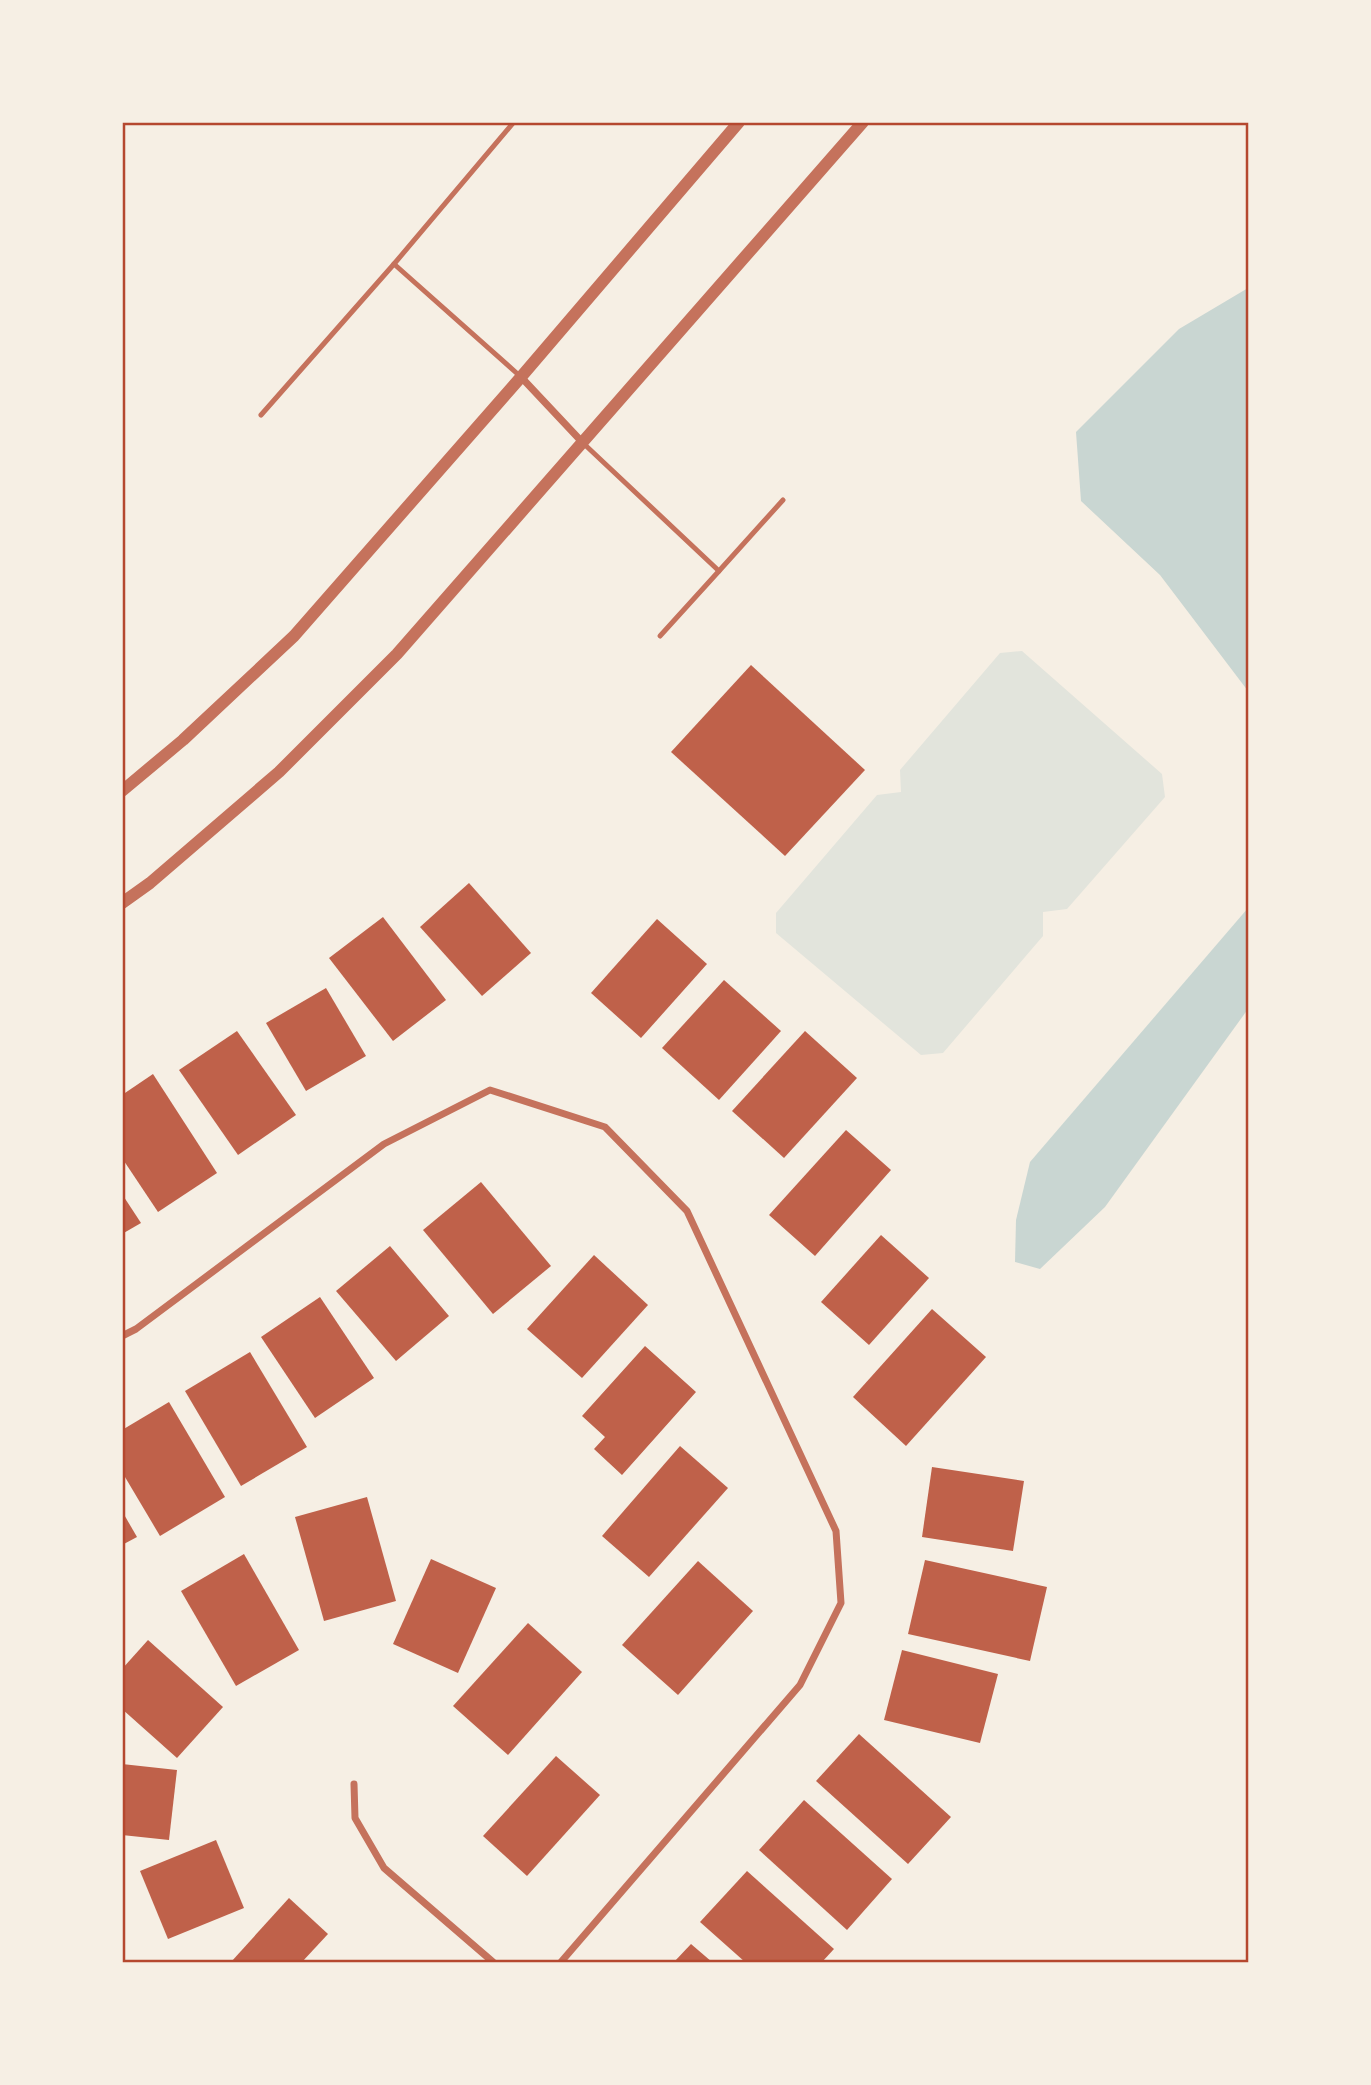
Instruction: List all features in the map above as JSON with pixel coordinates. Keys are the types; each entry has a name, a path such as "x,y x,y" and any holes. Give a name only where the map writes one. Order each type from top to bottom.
{"street":[{"path":"122,791 183,740 294,636 739,122"},
{"path":"122,903 150,883 279,772 397,654 863,122"},
{"path":"521,377 583,443"},
{"path":"122,1336 136,1329 384,1144 490,1090 605,1127 687,1211 836,1531 841,1603 800,1685 561,1962"},
{"path":"354,1784 355,1818 384,1868 493,1962"}],"lane":[{"path":"261,415 514,122"},
{"path":"394,264 521,377"},
{"path":"583,443 719,571"},
{"path":"660,636 783,500"}],"shaded area":[{"path":"1248,288 1248,691 1160,575 1081,501 1076,432 1179,329"},
{"path":"1022,651 1162,774 1165,797 1067,909 1043,912 1043,936 943,1053 921,1055 776,933 776,913 877,795 901,792 900,770 1000,653"},
{"path":"1248,908 1248,1009 1105,1207 1040,1269 1015,1262 1016,1220 1030,1162"}],"building":[{"path":"751,665 865,770 785,856 671,752"},
{"path":"469,883 531,953 482,996 420,927"},
{"path":"383,917 446,1000 393,1041 329,958"},
{"path":"657,919 707,964 641,1038 591,993"},
{"path":"724,980 781,1031 719,1100 662,1048"},
{"path":"326,988 366,1056 306,1091 266,1023"},
{"path":"237,1031 296,1115 238,1155 179,1070"},
{"path":"805,1031 857,1078 784,1158 732,1111"},
{"path":"153,1074 217,1173 158,1212 122,1158 122,1095"},
{"path":"846,1130 891,1170 815,1256 769,1215"},
{"path":"481,1182 551,1266 493,1314 423,1230"},
{"path":"122,1194 141,1223 122,1234"},
{"path":"881,1235 929,1278 869,1345 821,1302"},
{"path":"390,1246 449,1316 396,1361 336,1291"},
{"path":"594,1255 648,1305 582,1378 527,1329"},
{"path":"320,1297 374,1378 315,1418 261,1337"},
{"path":"932,1309 986,1357 906,1446 853,1397"},
{"path":"645,1346 696,1392 622,1475 594,1449 605,1437 582,1416"},
{"path":"250,1352 307,1447 241,1486 185,1391"},
{"path":"169,1402 225,1497 160,1536 122,1472 122,1430"},
{"path":"680,1446 728,1488 649,1577 602,1536"},
{"path":"932,1467 1024,1481 1013,1551 922,1537"},
{"path":"367,1497 396,1601 324,1621 295,1517"},
{"path":"122,1511 137,1537 122,1545"},
{"path":"244,1554 299,1650 236,1686 181,1591"},
{"path":"431,1559 496,1588 458,1673 393,1644"},
{"path":"925,1560 1047,1587 1030,1661 908,1634"},
{"path":"698,1561 753,1611 678,1695 622,1645"},
{"path":"528,1623 582,1672 508,1755 453,1706"},
{"path":"148,1640 223,1707 177,1758 122,1709 122,1669"},
{"path":"902,1650 998,1674 980,1743 884,1720"},
{"path":"859,1734 951,1817 908,1864 816,1781"},
{"path":"556,1756 600,1795 527,1876 483,1836"},
{"path":"122,1764 177,1770 169,1840 122,1835"},
{"path":"804,1800 892,1879 847,1930 759,1850"},
{"path":"216,1840 244,1908 168,1939 140,1871"},
{"path":"747,1871 834,1949 822,1962 745,1962 700,1922"},
{"path":"289,1898 328,1934 302,1962 231,1962"},
{"path":"691,1944 712,1962 674,1962"}]}
